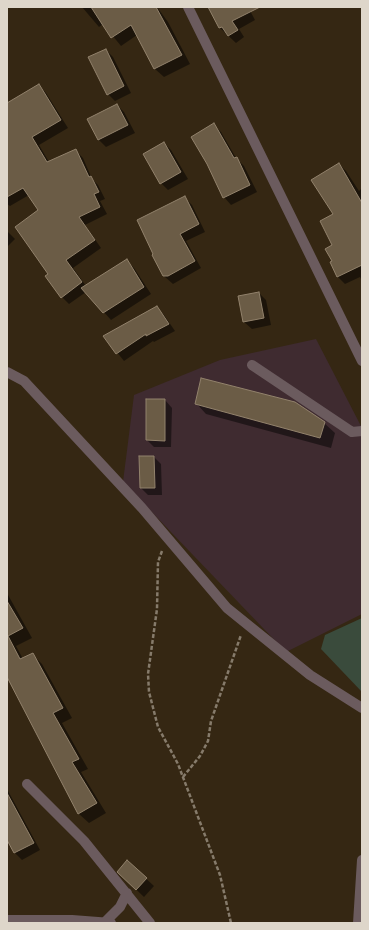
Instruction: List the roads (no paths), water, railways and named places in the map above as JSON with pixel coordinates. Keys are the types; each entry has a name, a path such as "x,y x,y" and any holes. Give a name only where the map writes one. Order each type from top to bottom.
{"street":[{"path":"188,7 362,361"},
{"path":"252,365 352,432 362,431"},
{"path":"7,372 24,381 125,492 142,508 227,608 310,675 362,708"},
{"path":"27,784 84,841 150,923"},
{"path":"358,923 362,860"},
{"path":"7,920 108,922 120,907 127,893"}]}
